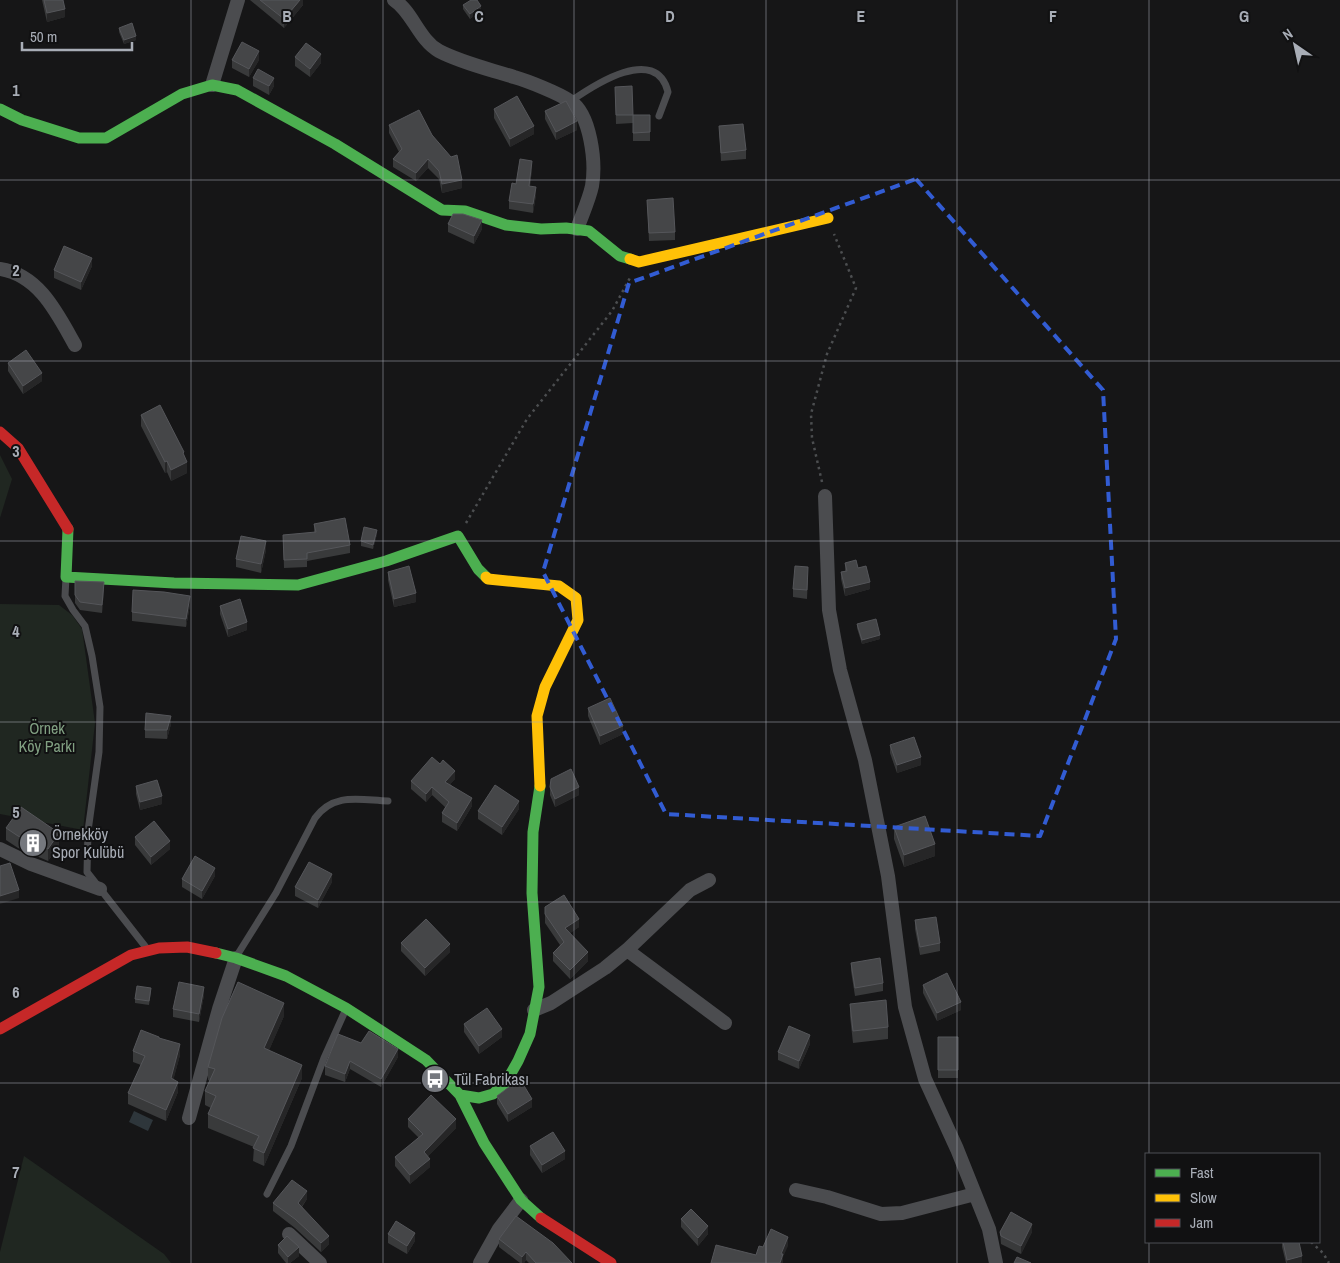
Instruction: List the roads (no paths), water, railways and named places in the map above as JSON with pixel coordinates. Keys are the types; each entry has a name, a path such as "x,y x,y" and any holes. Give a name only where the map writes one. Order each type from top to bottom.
{"street":[{"path":"212,85 238,0"},
{"path":"394,0 402,5 414,25 436,50 458,60 517,78 571,101 584,116 592,151 592,185 578,229"},
{"path":"0,109 22,120 79,138 106,138 182,94 212,85 237,90 335,144 442,210 465,211 506,224 524,227 541,229 566,228 588,231 620,256 640,262 828,218"},
{"path":"0,269 10,270 24,276 38,289 54,308 75,345"},
{"path":"0,432 18,448 68,529 66,577 174,583 298,585 386,561 458,536 478,570 488,579 559,586 576,598 578,620 545,687 537,716 540,784 533,832 532,893 539,987 530,1034 506,1082 493,1094 479,1098 460,1094"},
{"path":"825,496 829,610 840,670 865,760 886,866 905,1007 925,1079 976,1194 989,1229 996,1263"},
{"path":"0,850 31,864 100,889"},
{"path":"534,1010 551,1003 605,968 628,950 690,890 709,880"},
{"path":"0,1029 113,964 130,955 148,950 188,947 236,958 286,976 346,1008 426,1060 460,1094 484,1143 521,1200 534,1213 611,1263"},
{"path":"628,950 725,1023"},
{"path":"189,1118 219,1009 236,958"},
{"path":"796,1190 827,1197 880,1214 902,1213 976,1194"},
{"path":"480,1263 499,1228 521,1200"},
{"path":"289,1234 320,1263"}],"lane":[{"path":"571,101 619,74 633,70 649,71 662,78 668,92 659,116"},
{"path":"66,577 65,596 85,626 100,707 98,752 88,831 87,872 148,950"},
{"path":"236,958 276,893 315,818 323,808 343,799 388,801"},
{"path":"267,1194 291,1146 324,1058 346,1008"}],"place":[{"name":"Örnekköy Spor Kulübü","path":"33,843"},
{"name":"Tül Fabrikası","path":"435,1079"}],"park label":[{"name":"Örnek Köy Parkı","path":"47,737"}]}
